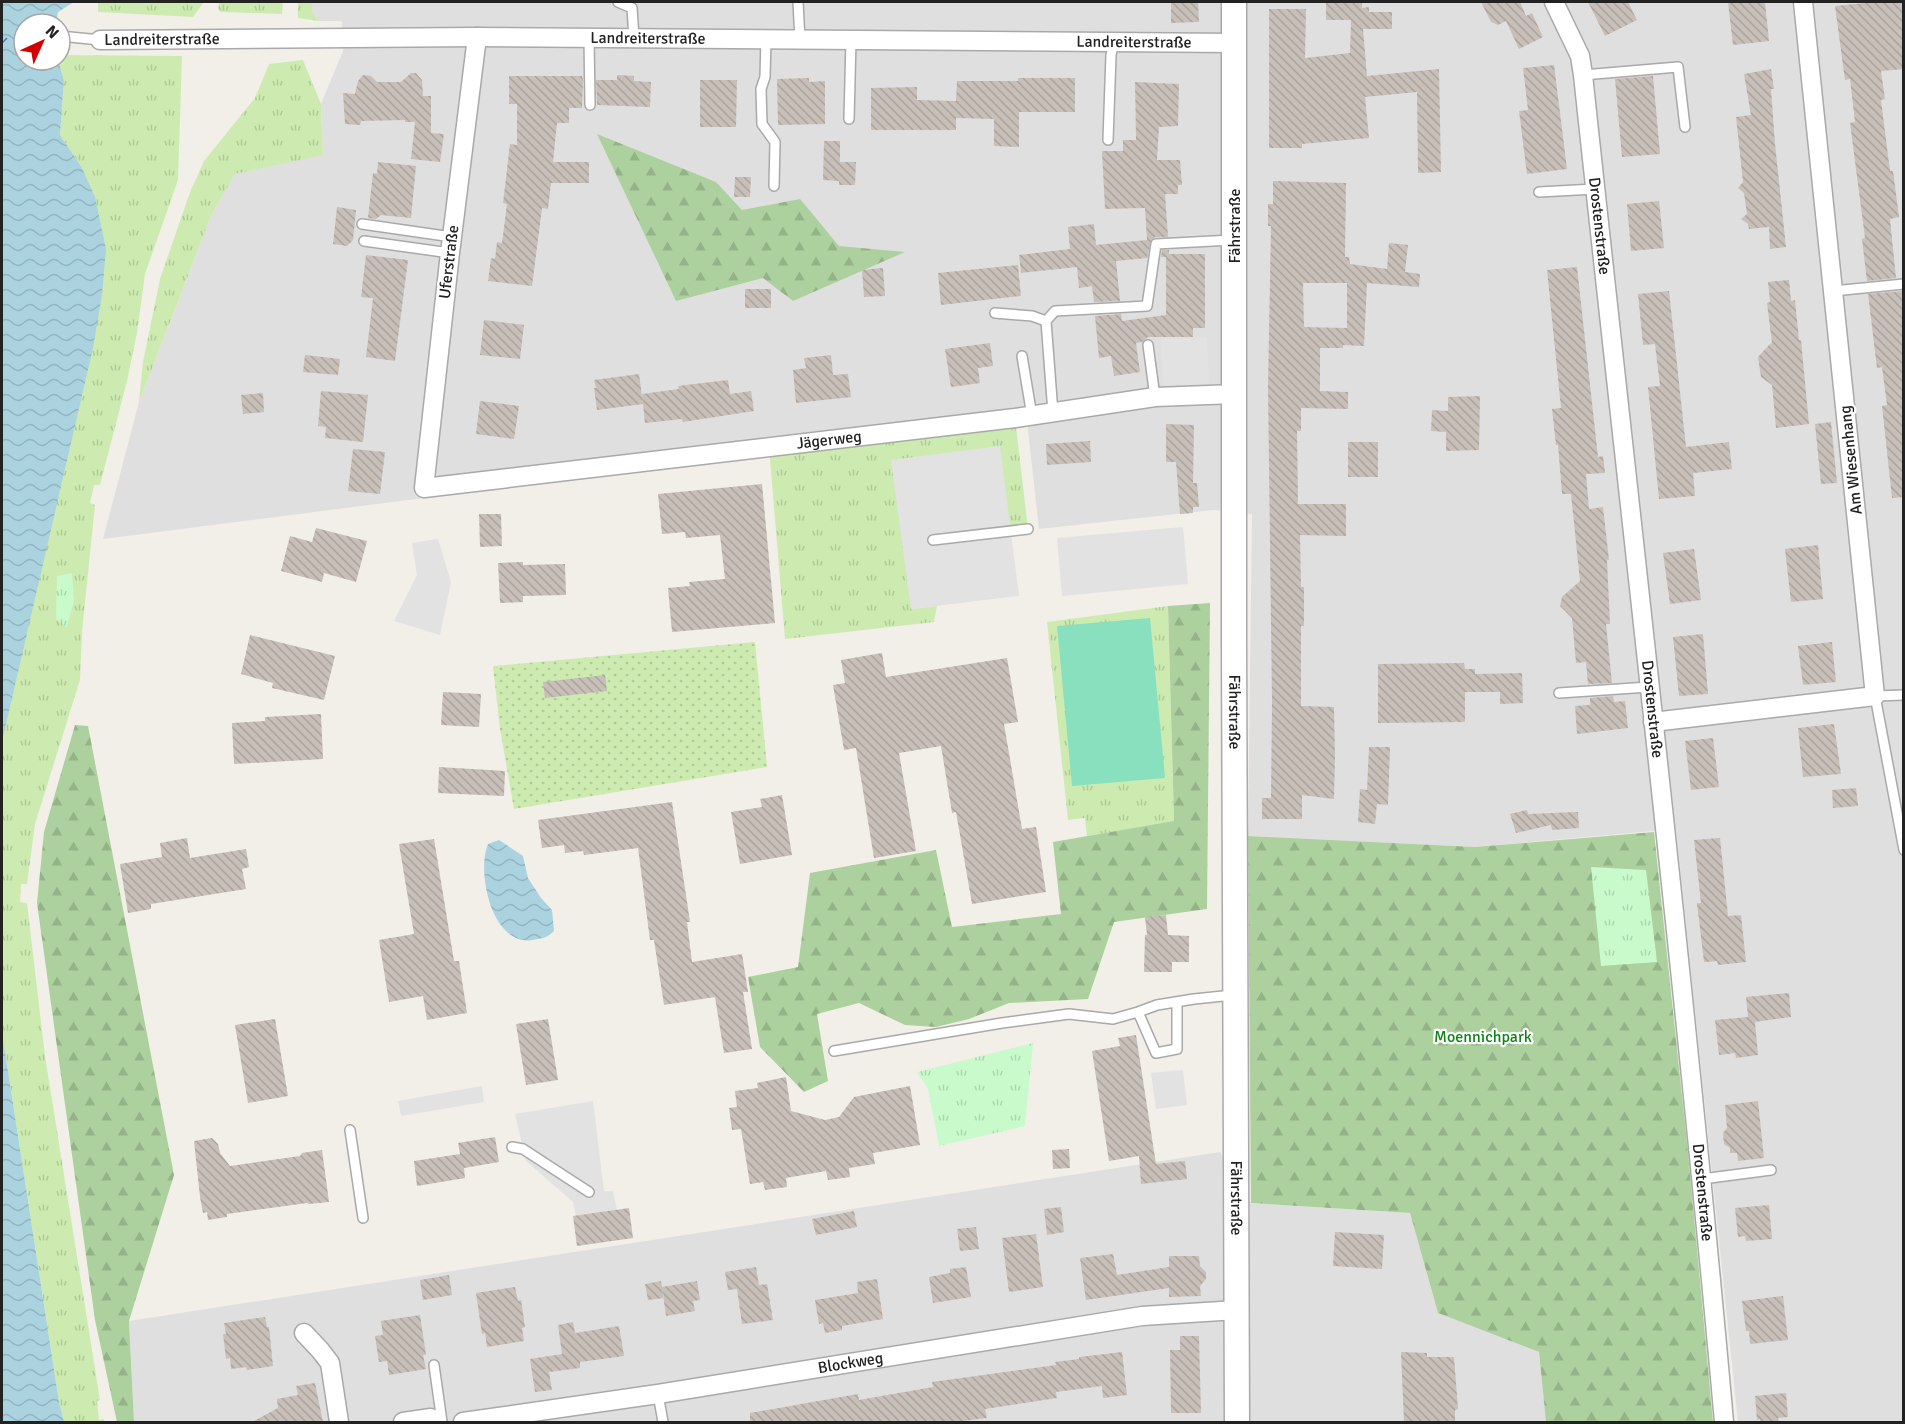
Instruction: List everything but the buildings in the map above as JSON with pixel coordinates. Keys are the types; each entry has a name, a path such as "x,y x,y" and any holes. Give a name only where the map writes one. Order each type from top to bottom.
{"street":[{"name":"Fährstraße","path":"1234,2 1237,1422"},
{"name":"Drostenstraße","path":"1554,2 1580,56 1583,75 1702,1179 1724,1422"},
{"name":"Am Wiesenhang","path":"1803,2 1875,696"},
{"name":"Landreiterstraße","path":"100,40 477,37 1235,43"},
{"name":"Uferstraße","path":"424,488 477,37"},
{"name":"Jägerweg","path":"424,488 1032,416 1155,397 1234,394"},
{"path":"1653,722 1875,696"},
{"name":"Blockweg","path":"463,1422 658,1394 1143,1316 1237,1310"},
{"path":"304,1333 330,1363 339,1422"},
{"path":"403,1422 430,1418 440,1422"}],"lane":[{"path":"618,2 632,8 634,38"},
{"path":"798,2 800,40"},
{"name":"Landreiterstraße","path":"72,37 100,40"},
{"path":"589,38 590,105"},
{"path":"766,39 765,76 761,89 762,124 775,142 774,186"},
{"path":"849,119 851,40"},
{"path":"1108,140 1111,55 1114,42"},
{"path":"1583,75 1678,67 1685,128"},
{"path":"1539,192 1595,189"},
{"path":"362,224 451,245"},
{"path":"1053,413 1046,321 1055,311 1147,306 1156,244 1235,240"},
{"path":"364,241 451,245"},
{"path":"1833,291 1904,284"},
{"path":"995,313 1032,316 1046,321"},
{"path":"1148,345 1155,397"},
{"path":"1022,356 1032,416"},
{"path":"933,540 1028,529"},
{"path":"1559,693 1649,687"},
{"path":"1904,694 1875,696 1904,850"},
{"path":"834,1051 1069,1014 1113,1019 1157,1005 1235,995"},
{"path":"1138,1012 1156,1053 1178,1049 1177,1002"},
{"path":"350,1130 363,1218"},
{"path":"512,1147 523,1149 589,1192"},
{"path":"1702,1179 1771,1170"},
{"path":"434,1365 440,1422"},
{"path":"658,1394 663,1422"}],"shaded area":[{"path":"312,2 1903,2 1903,1422 1738,1422 1676,829 1475,847 1248,836 1252,514 1213,510 1039,529 1027,421 103,539 139,402 211,216 235,174 323,154 321,104 343,51 342,21 319,21 312,12"},
{"path":"1207,338 1209,384 1163,386 1161,339"},
{"path":"1000,446 1019,596 911,609 891,460"},
{"path":"1183,527 1188,584 1062,596 1057,538"},
{"path":"438,539 451,582 440,635 394,621 417,575 412,543"},
{"path":"1183,1070 1187,1105 1156,1109 1151,1073"},
{"path":"482,1086 484,1102 401,1116 398,1101"},
{"path":"593,1101 604,1191 613,1191 617,1210 576,1216 573,1202 526,1161 515,1114"},
{"path":"1220,1152 1251,1203 1410,1213 1438,1313 1539,1352 1546,1422 134,1422 129,1321"}],"green space":[{"path":"98,2 204,2 193,17 98,12"},
{"path":"219,2 283,2 282,14 221,12 218,9"},
{"path":"298,2 312,2 312,12 319,21 298,18"},
{"path":"72,55 182,56 178,180 145,274 137,333 127,381 100,485 94,485 90,503 95,505 82,632 80,680 35,824 27,884 21,884 20,902 27,903 45,1056 100,1400 97,1401 99,1420 104,1419 104,1422 64,1422 2,1032 3,737 81,166 60,135 64,80 62,72 72,72"},
{"path":"303,60 321,104 323,155 235,174 211,216 139,402 143,362 160,279 189,195 204,161 255,98 269,64"},
{"path":"597,134 716,182 742,210 800,199 839,246 905,252 793,301 763,278 676,301"},
{"path":"1015,418 1028,529 1011,531 911,609 937,606 934,622 785,639 769,447"},
{"path":"72,573 74,600 67,627 56,619 57,576"},
{"path":"1210,603 1207,909 1114,922 1088,999 1009,1003 969,1019 936,1027 905,1025 859,1003 817,1014 828,1081 804,1092 760,1047 748,977 798,967 810,873 936,850 952,927 1061,914 1053,842 1174,821 1168,606"},
{"path":"1168,606 1174,822 1087,836 1085,818 1068,820 1047,622"},
{"path":"1150,618 1165,778 1072,786 1057,626"},
{"path":"755,642 767,767 514,809 500,729 493,666"},
{"path":"75,725 88,726 174,1175 129,1321 134,1422 117,1422 95,1320 37,903 44,832"},
{"name":"Moennichpark","path":"1654,832 1689,1162 1713,1422 1546,1422 1539,1352 1438,1313 1410,1213 1251,1203 1248,836 1475,847"},
{"path":"1591,867 1646,870 1657,962 1601,966"},
{"path":"1033,1043 1025,1126 939,1146 928,1089 917,1072"}],"water":[{"path":"2,2 74,2 58,12 12,12 12,72 62,72 64,80 60,135 81,166 95,197 106,249 102,295 93,348 3,737 2,755"},
{"path":"499,840 523,856 528,878 552,910 554,931 547,936 533,940 519,939 507,932 498,920 486,889 484,872 488,844"},
{"path":"2,1032 59,1402 64,1422 2,1422"}],"ferry route":[{"path":"2,43 7,38"}]}
